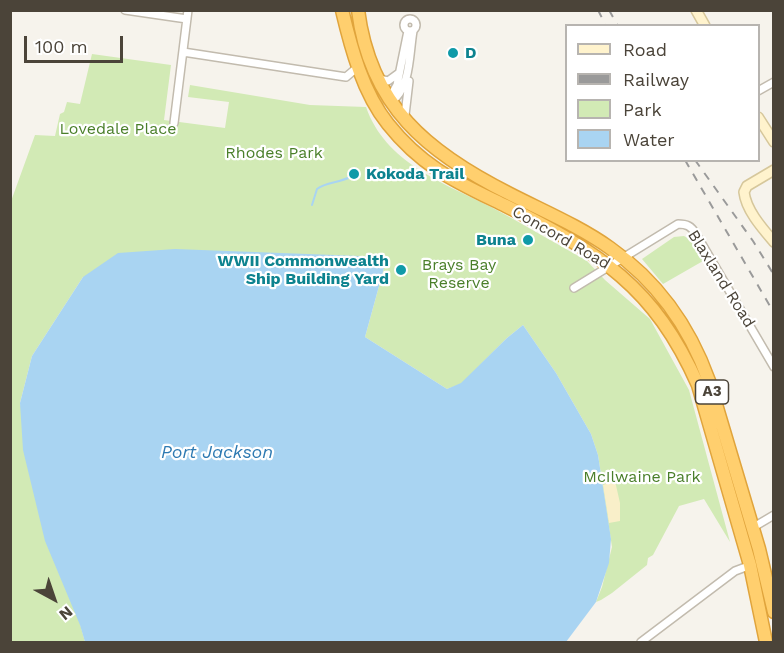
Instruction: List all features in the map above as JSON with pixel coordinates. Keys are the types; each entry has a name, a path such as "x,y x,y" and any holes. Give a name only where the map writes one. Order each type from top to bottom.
{"highway":[{"name":"Concord Road","path":"358,10 363,42 377,77 389,99 429,145 463,170 586,233 622,257 648,281 680,320 702,363 752,528 766,642"},
{"name":"Concord Road","path":"342,12 359,66 376,105 386,122 404,143 435,170 561,235 610,266 653,309 672,333 698,385 774,612"},
{"path":"376,105 389,99"}],"street":[{"path":"125,10 187,19"},
{"path":"174,123 188,10"},
{"path":"696,10 704,24"},
{"path":"410,31 404,86 399,96 389,99 395,89 410,31"},
{"path":"183,52 346,77 359,66"},
{"path":"408,55 410,74 404,111 408,123"},
{"path":"377,77 388,81 399,74"},
{"path":"760,90 774,82"},
{"path":"760,119 774,142"},
{"path":"774,170 747,186 744,192 760,225 774,242"},
{"name":"Blaxland Road","path":"622,257 678,224 692,228 774,367"},
{"path":"574,288 622,257"},
{"path":"752,528 774,515"},
{"path":"641,642 735,571 756,563"}],"green space":[{"path":"92,54 171,65 164,120 225,128 229,102 188,97 190,85 310,105 366,107 375,126 387,142 418,169 503,213 587,261 650,319 689,390 730,542 704,499 679,506 653,555 648,558 647,565 612,593 596,602 612,547 598,455 591,434 556,373 523,325 461,384 447,389 365,337 387,257 83,277 32,356 20,403 85,642 11,642 10,204 35,135 55,136 60,114 64,112 67,102 80,104"},
{"path":"684,236 691,240 703,261 663,284 642,259 674,237"}],"sand":[{"path":"615,481 620,503 620,521 609,523 603,485"}],"water":[{"name":"Port Jackson","path":"175,249 387,257 365,337 447,389 461,383 523,325 556,373 591,434 598,455 611,539 609,563 596,602 566,642 85,642 45,541 23,450 20,403 32,356 83,277 118,253"}],"waterway":[{"path":"312,205 317,189 350,177"}],"railway":[{"path":"598,10 605,24"},
{"path":"609,10 617,24"},
{"path":"686,162 774,313"},
{"path":"696,162 753,241 774,275"}],"place":[{"name":"D","path":"453,53"},
{"name":"Kokoda Trail","path":"354,174"},
{"name":"Buna","path":"528,240"},
{"name":"WWII Commonwealth Ship Building Yard","path":"401,270"}],"park label":[{"name":"Lovedale Place","path":"118,129"},
{"name":"Rhodes Park","path":"274,153"},
{"name":"Brays Bay Reserve","path":"459,274"},
{"name":"McIlwaine Park","path":"642,477"}]}
